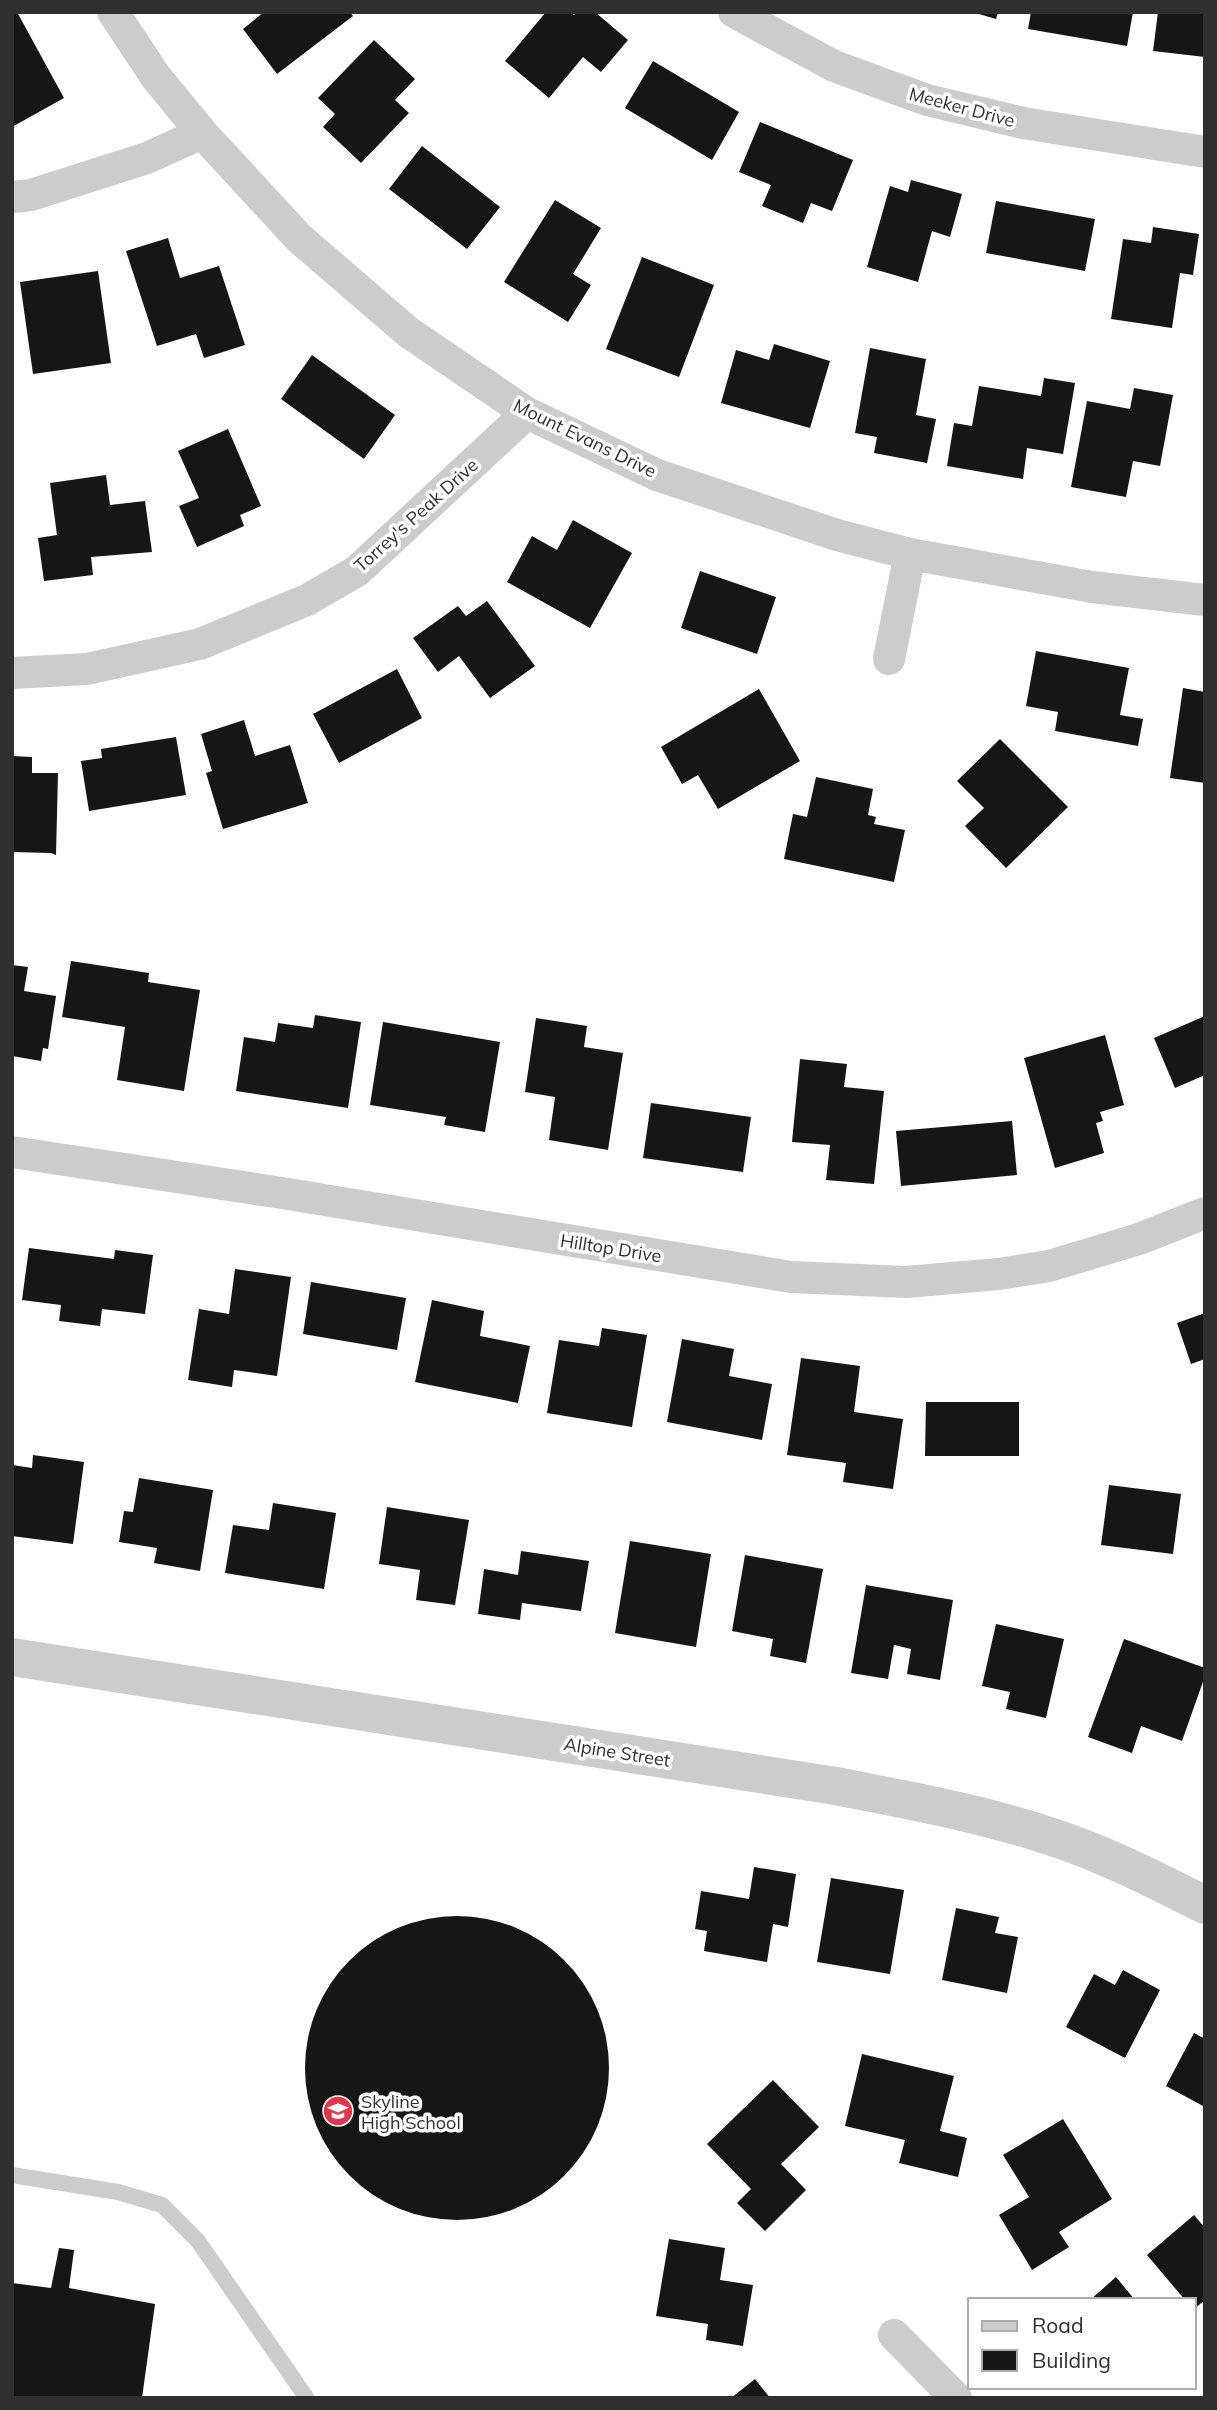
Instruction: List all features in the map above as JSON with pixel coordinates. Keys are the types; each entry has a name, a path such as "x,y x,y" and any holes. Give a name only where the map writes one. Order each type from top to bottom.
{"street":[{"name":"Mount Evans Drive","path":"113,12 156,76 202,132 309,247 408,332 527,412 657,475 837,536 910,554 1092,587 1205,600"},
{"name":"Meeker Drive","path":"734,12 834,66 927,100 1023,123 1205,152"},
{"path":"12,197 31,195 147,158 202,132"},
{"name":"Torrey's Peak Drive","path":"12,673 88,669 200,644 307,600 357,571 527,412"},
{"path":"889,659 910,554"},
{"name":"Hilltop Drive","path":"12,1152 282,1193 791,1278 906,1282 999,1274 1049,1266 1126,1243 1205,1213"},
{"name":"Alpine Street","path":"12,1657 836,1786 944,1807 1050,1836 1150,1878 1205,1905"},
{"path":"894,2335 956,2398"}],"lane":[{"path":"12,2175 118,2192 162,2206 198,2241 306,2396"}],"building":[{"path":"12,12 17,12 64,98 12,127"},
{"path":"264,12 350,12 353,16 277,74 243,29"},
{"path":"546,12 571,12 574,15 576,12 595,12 628,40 601,72 583,57 549,98 505,61"},
{"path":"972,12 998,12 996,19"},
{"path":"1031,12 1133,12 1127,46 1028,29"},
{"path":"1158,12 1205,12 1205,57 1153,51"},
{"path":"374,40 415,79 395,100 409,113 361,163 323,127 335,114 318,98"},
{"path":"653,61 739,112 712,160 625,108"},
{"path":"760,122 853,160 832,211 811,203 803,223 762,206 771,185 739,172"},
{"path":"422,146 500,207 467,249 389,189"},
{"path":"911,180 962,194 950,237 932,231 918,282 867,267 890,186 908,192"},
{"path":"555,200 601,228 573,274 591,285 568,322 504,282"},
{"path":"996,201 1095,219 1085,271 986,253"},
{"path":"1153,227 1199,234 1193,275 1180,273 1172,328 1111,319 1123,239 1151,243"},
{"path":"168,238 180,278 219,266 245,345 204,358 196,334 157,346 126,251"},
{"path":"642,257 714,285 679,377 606,349"},
{"path":"98,271 111,363 33,374 20,282"},
{"path":"774,344 830,361 810,428 721,403 736,350 769,360"},
{"path":"870,348 926,359 916,415 936,419 927,463 874,453 877,437 855,433"},
{"path":"312,355 395,415 364,459 281,399"},
{"path":"1044,378 1075,383 1063,454 1027,448 1023,479 947,466 954,423 972,426 979,386 1041,396"},
{"path":"1134,388 1173,395 1160,466 1133,461 1126,497 1071,487 1087,401 1130,409"},
{"path":"228,429 261,506 240,515 244,526 197,547 179,506 199,498 178,451"},
{"path":"106,475 110,505 145,501 152,552 91,557 93,575 44,581 38,538 57,535 50,483"},
{"path":"573,520 632,553 590,628 507,582 532,536 557,550"},
{"path":"700,571 776,597 757,654 681,628"},
{"path":"487,601 535,666 490,698 459,656 438,672 413,638 458,606 466,616"},
{"path":"1036,651 1129,668 1120,715 1143,719 1138,746 1055,731 1058,712 1026,706"},
{"path":"397,669 422,718 339,763 313,714"},
{"path":"1183,688 1205,692 1205,783 1170,778"},
{"path":"759,689 800,761 718,809 698,775 682,784 661,747"},
{"path":"244,720 255,756 290,745 308,803 223,829 206,773 212,771 201,734"},
{"path":"176,737 186,795 89,811 81,761 102,758 101,749"},
{"path":"1000,739 1068,807 1006,868 965,826 984,808 957,781"},
{"path":"12,756 32,757 32,773 58,773 56,855 12,852"},
{"path":"816,777 873,789 868,815 876,817 874,824 905,830 894,882 784,859 793,814 807,817"},
{"path":"71,961 149,973 148,982 200,990 184,1091 117,1080 125,1027 62,1017"},
{"path":"12,965 28,967 24,991 56,996 48,1049 43,1048 41,1061 12,1056"},
{"path":"315,1015 361,1022 348,1108 236,1091 244,1037 275,1042 278,1023 313,1028"},
{"path":"1205,1016 1205,1075 1175,1088 1154,1038"},
{"path":"536,1018 587,1026 584,1047 623,1053 608,1150 549,1140 555,1097 525,1092"},
{"path":"383,1022 500,1042 485,1132 444,1125 446,1117 370,1105"},
{"path":"1105,1035 1124,1105 1100,1112 1103,1121 1096,1123 1104,1153 1055,1168 1024,1058"},
{"path":"800,1059 847,1064 844,1087 884,1091 874,1184 826,1180 830,1145 792,1142"},
{"path":"651,1103 751,1117 743,1172 643,1158"},
{"path":"1012,1121 1017,1175 901,1186 896,1131"},
{"path":"29,1248 114,1259 115,1250 153,1255 145,1314 102,1309 100,1326 59,1321 61,1305 22,1300"},
{"path":"235,1269 291,1277 277,1376 234,1370 232,1387 188,1380 199,1309 229,1314"},
{"path":"311,1282 406,1298 397,1350 303,1334"},
{"path":"432,1300 484,1311 480,1336 530,1346 518,1403 415,1382"},
{"path":"1205,1313 1205,1359 1191,1364 1177,1323"},
{"path":"602,1328 647,1335 632,1427 547,1413 559,1340 599,1346"},
{"path":"682,1339 734,1349 729,1376 772,1384 762,1440 667,1422"},
{"path":"801,1358 860,1366 854,1412 903,1419 893,1489 843,1482 846,1463 787,1455"},
{"path":"926,1402 1019,1402 1019,1456 925,1456"},
{"path":"33,1455 84,1462 73,1544 12,1536 12,1465 32,1468"},
{"path":"139,1478 213,1490 200,1571 154,1563 157,1548 119,1542 124,1511 133,1512"},
{"path":"1109,1485 1181,1494 1173,1554 1101,1545"},
{"path":"273,1503 336,1513 324,1589 225,1573 233,1525 269,1530"},
{"path":"387,1507 469,1520 455,1605 416,1600 420,1570 379,1564"},
{"path":"630,1541 711,1554 696,1647 615,1633"},
{"path":"521,1551 589,1561 581,1611 522,1603 520,1620 478,1614 484,1569 518,1575"},
{"path":"745,1555 823,1569 806,1663 770,1656 773,1639 732,1631"},
{"path":"866,1585 953,1600 940,1680 907,1674 911,1649 894,1645 888,1679 851,1673"},
{"path":"996,1624 1064,1639 1046,1718 1006,1709 1010,1692 982,1686"},
{"path":"1124,1639 1205,1668 1205,1676 1182,1741 1141,1726 1132,1753 1088,1737"},
{"path":"754,1867 796,1874 788,1927 773,1924 767,1962 704,1951 707,1931 695,1929 701,1891 749,1899"},
{"path":"831,1878 904,1890 890,1974 817,1962"},
{"path":"956,1908 999,1917 995,1933 1018,1937 1007,1993 942,1980"},
{"path":"442,1916 472,1916 501,1922 529,1934 554,1950 575,1971 591,1996 603,2024 609,2083 598,2126 584,2153 565,2176 542,2195 515,2209 472,2220 442,2220 413,2214 385,2202 360,2186 339,2165 323,2140 311,2112 305,2083 305,2053 311,2024 323,1996 339,1971 360,1950 385,1934 413,1922"},
{"path":"1123,1970 1160,1990 1125,2058 1066,2027 1094,1974 1115,1985"},
{"path":"1194,2033 1205,2039 1205,2107 1166,2086"},
{"path":"862,2054 954,2076 940,2131 967,2138 958,2177 899,2163 905,2140 845,2126"},
{"path":"773,2080 819,2127 781,2164 806,2190 765,2231 737,2203 751,2189 707,2144"},
{"path":"1063,2119 1112,2199 1059,2232 1069,2247 1032,2270 999,2215 1029,2197 1003,2155"},
{"path":"1194,2215 1205,2228 1205,2300 1196,2307 1196,2298 1183,2298 1147,2255"},
{"path":"669,2239 725,2248 720,2280 753,2285 743,2346 706,2340 708,2324 656,2316"},
{"path":"59,2248 74,2250 69,2288 155,2304 142,2398 12,2398 12,2283 51,2288"},
{"path":"1116,2277 1133,2298 1092,2298"},
{"path":"755,2379 770,2398 731,2398"}],"place":[{"name":"Skyline High School","path":"338,2111"}]}
